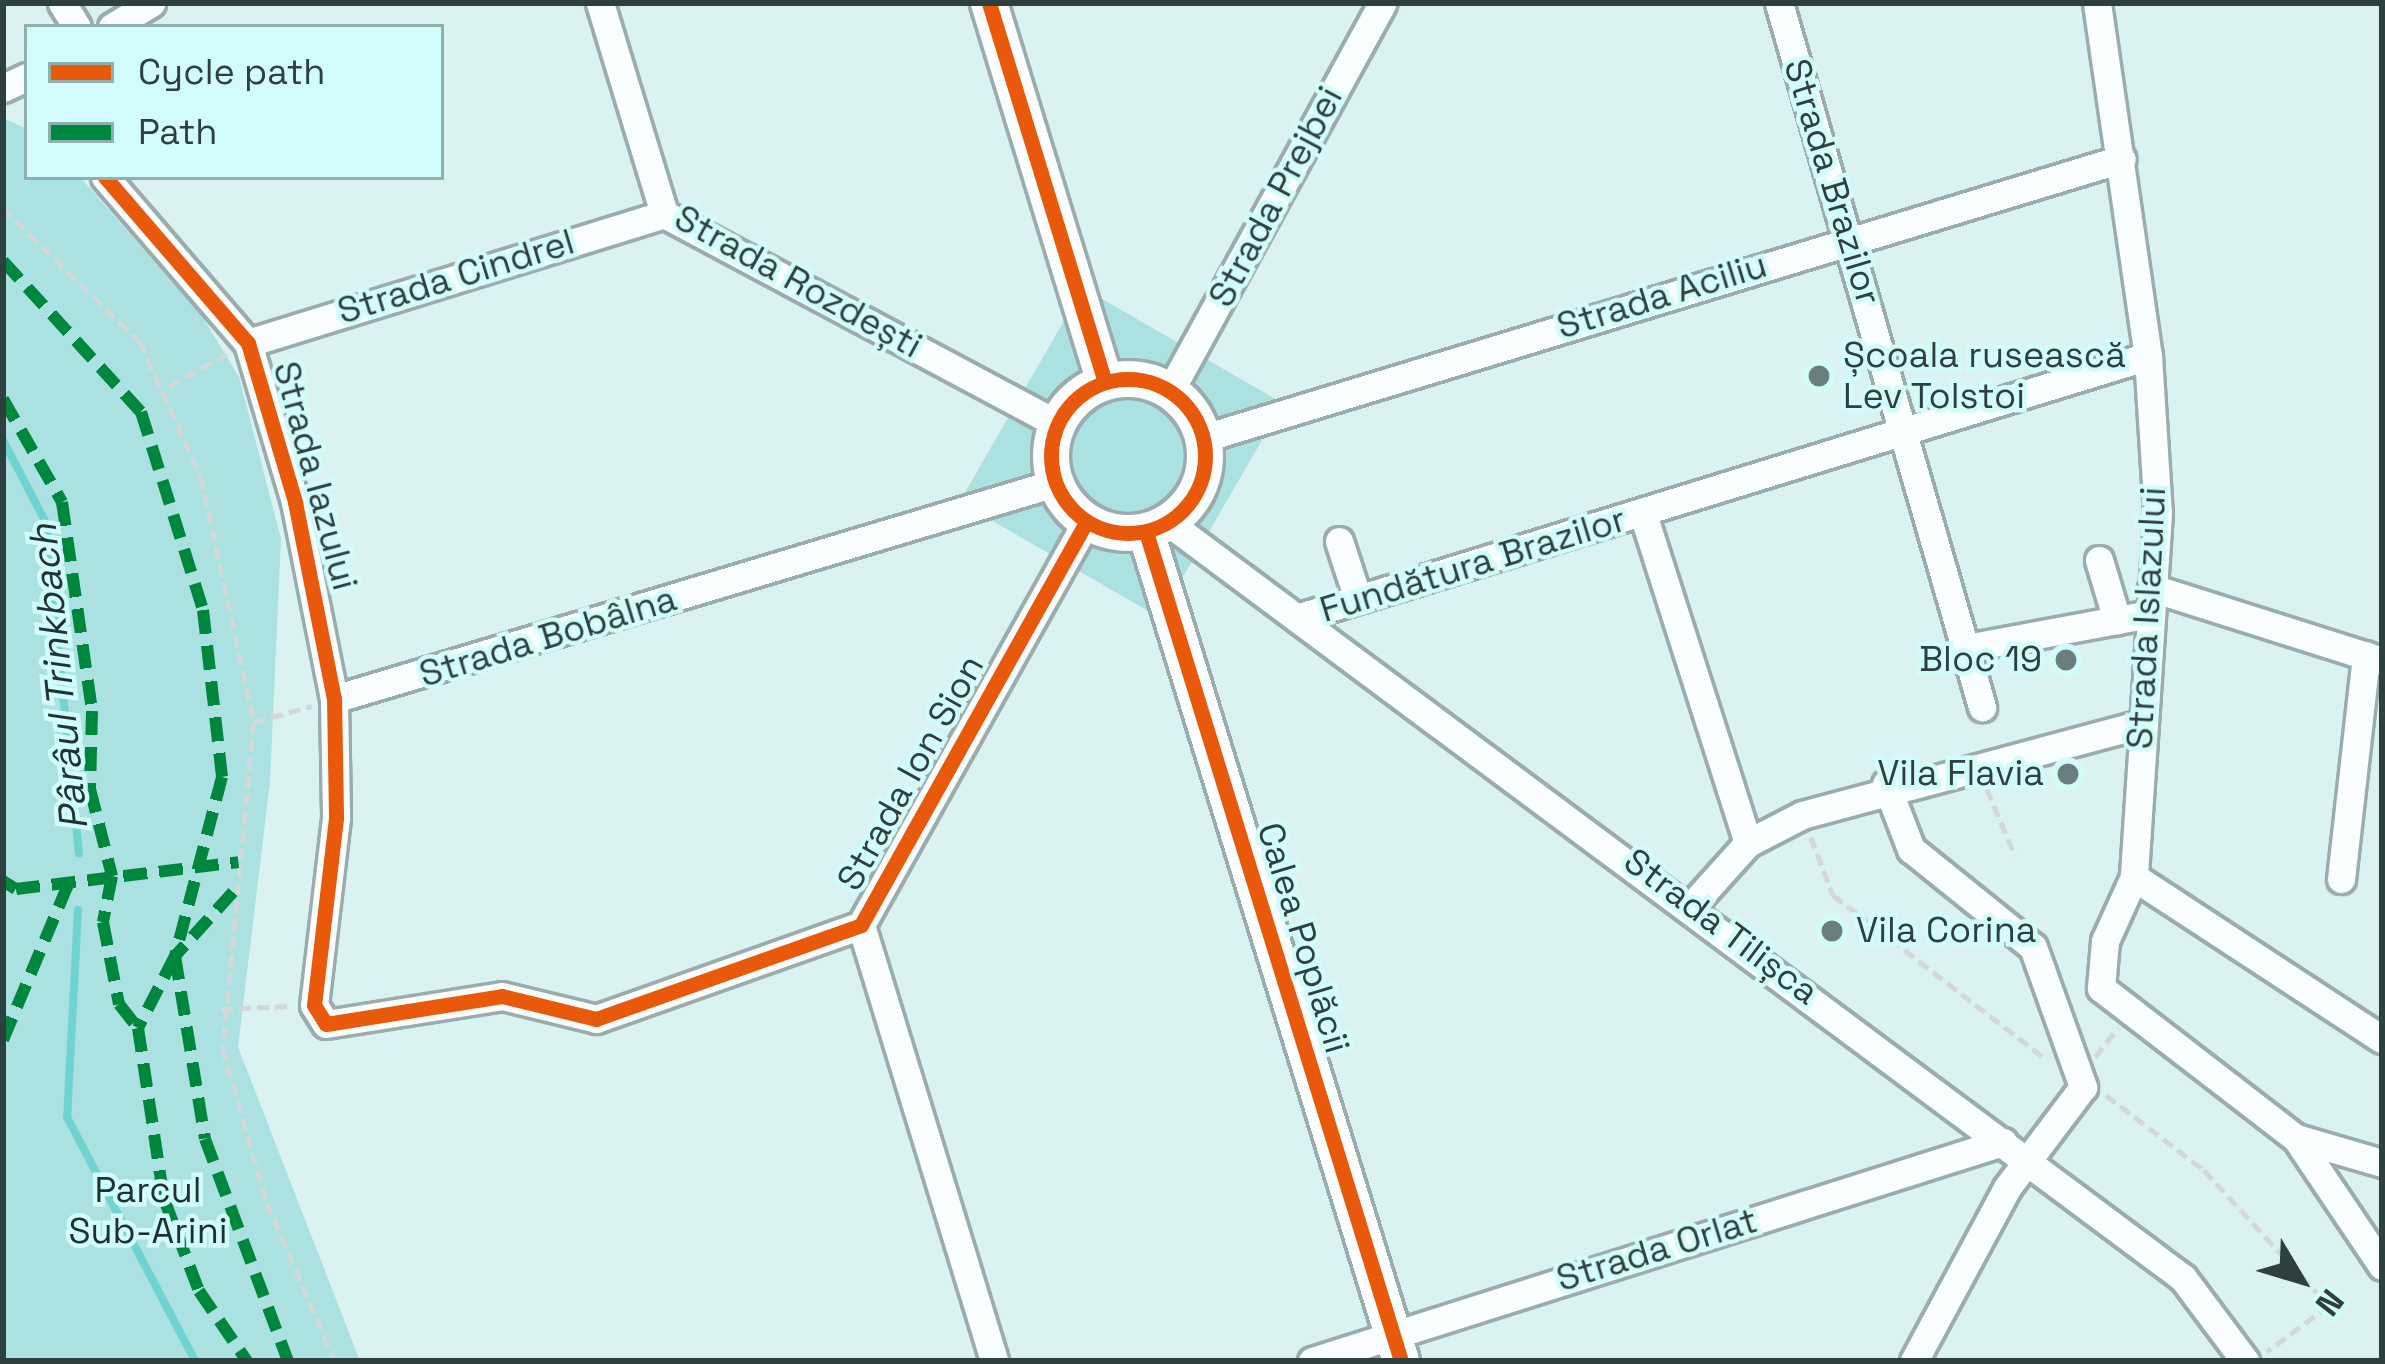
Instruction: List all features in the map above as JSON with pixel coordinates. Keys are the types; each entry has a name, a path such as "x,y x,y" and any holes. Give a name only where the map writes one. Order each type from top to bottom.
{"main road":[{"path":"989,3 1105,382"},
{"path":"1105,382 1170,391 1204,438 1202,479 1158,527 1086,522 1055,483 1058,424 1105,382"},
{"name":"Calea Poplăcii","path":"1158,527 1397,1347"}],"street":[{"path":"117,24 152,3"},
{"name":"Strada Rozdești","path":"600,3 664,214 1058,424"},
{"name":"Strada Prejbei","path":"1170,391 1382,3"},
{"name":"Strada Brazilor","path":"1779,3 1982,707"},
{"name":"Strada Islazului","path":"2097,3 2148,356 2151,601 2134,877 2098,971 2128,1014 2296,1138 2382,1163"},
{"name":"Strada Aciliu","path":"1204,438 2121,159"},
{"name":"Strada Iazului","path":"108,180 248,343 316,583 334,699"},
{"name":"Strada Cindrel","path":"248,343 664,214"},
{"name":"Fundătura Brazilor","path":"1303,616 2148,356"},
{"name":"Strada Bobâlna","path":"334,699 1055,483"},
{"name":"Fundătura Brazilor","path":"1643,514 1748,843"},
{"name":"Strada Ion Sion","path":"314,1005 326,1024 502,996 596,1018 861,925 1086,522"},
{"name":"Strada Tilișca","path":"1158,527 1303,616 1693,904 2183,1278 2246,1361"},
{"path":"1339,542 1358,599"},
{"path":"2099,560 2117,620"},
{"path":"1966,647 2117,620 2151,601 2374,658 2341,879"},
{"path":"314,1005 336,818 334,699"},
{"path":"1693,904 1748,843 1886,784 2141,724"},
{"path":"1886,784 1911,849 2033,947 2080,1077 1914,1361"},
{"path":"2134,877 2382,1039"},
{"path":"861,925 994,1361"},
{"path":"2296,1138 2382,1265"},
{"name":"Strada Orlat","path":"1312,1361 1397,1347 2003,1142"}],"path":[{"path":"3,208 140,342 169,386 240,616 254,722 221,1009 267,1203 335,1361"},
{"path":"169,386 248,343"},
{"path":"254,722 334,699"},
{"path":"1979,760 2015,855"},
{"path":"221,1009 314,1005"},
{"path":"2080,1077 2128,1014"},
{"path":"2255,1361 2329,1306"}],"green space":[{"name":"Parcul Sub-Arini","path":"3,118 24,128 24,180 83,180 202,316 239,377 281,539 270,782 238,1047 360,1361 3,1361"},
{"path":"1083,288 1283,404 1160,617 960,502"}],"waterway":[{"name":"Pârâul Trinkbach","path":"3,440 46,523 79,853"},
{"name":"Pârâul Trinkbach","path":"78,910 67,1117 195,1361"}],"marked path":[{"path":"3,261 141,412 203,610 222,777 175,956 205,1139 288,1361"},
{"path":"3,399 62,502 92,711 90,789 112,876 103,922 119,1004 138,1028"},
{"path":"3,881 16,889 238,862"},
{"path":"3,1040 69,882"},
{"path":"233,892 175,956 138,1028 164,1199 199,1291 247,1361"}],"cycle path":[{"path":"989,3 1105,382"},
{"path":"108,180 248,343 295,502 334,699 336,818 314,1005 326,1024 502,996 596,1019 861,925 1086,522"},
{"path":"1128,379 1158,384 1183,401 1200,426 1205,456 1200,486 1183,511 1158,528 1128,533 1098,528 1073,511 1056,486 1051,456 1056,426 1073,401 1098,384 1128,379"},
{"path":"1146,532 1401,1361"}],"place":[{"name":"Școala rusească Lev Tolstoi","path":"1819,376"},
{"name":"Bloc 19","path":"2066,660"},
{"name":"Vila Flavia","path":"2068,774"},
{"name":"Vila Corina","path":"1832,931"}]}
